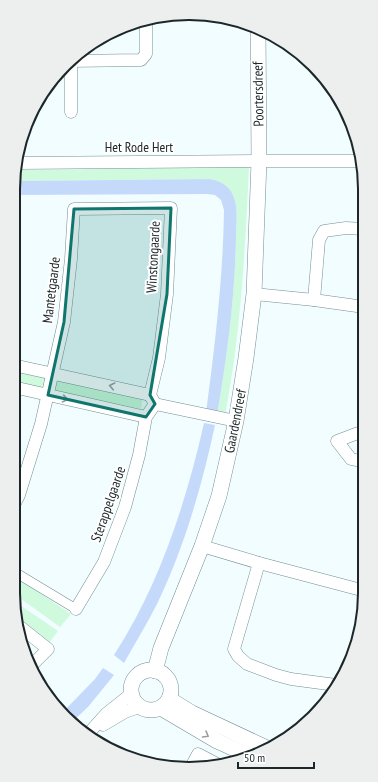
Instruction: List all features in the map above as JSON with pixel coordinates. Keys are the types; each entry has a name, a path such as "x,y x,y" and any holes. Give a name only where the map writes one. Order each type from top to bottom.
{"street":[{"path":"79,61 141,60 146,54 146,26"},
{"name":"Poortersdreef","path":"258,35 259,161"},
{"path":"71,67 71,112"},
{"name":"Gaardendreef","path":"155,671 161,648 202,546 219,496 236,421 254,294 259,161"},
{"name":"Het Rode Hert","path":"22,163 356,161"},
{"name":"Winstongaarde","path":"74,210 171,208 167,294 152,399"},
{"name":"Mantetgaarde","path":"20,490 41,424 64,322 71,259 74,210"},
{"path":"314,300 320,240 324,231 346,228 358,229"},
{"path":"254,294 358,306"},
{"path":"20,367 236,421"},
{"path":"20,389 146,417"},
{"name":"Sterappelgaarde","path":"76,609 104,562 125,507 139,455 146,417 152,399"},
{"path":"358,434 337,441 351,459 358,461"},
{"path":"202,546 358,589"},
{"path":"259,563 234,649 238,656 247,664 276,675 290,679 331,684"},
{"path":"20,575 76,609"},
{"path":"24,631 48,649 35,662"},
{"path":"92,732 125,712 139,707 151,710 165,703 171,693 170,683 162,674 155,671 145,671 138,675 132,684 131,694 139,707"},
{"path":"91,731 106,714 131,694"},
{"path":"165,703 192,712 262,746"},
{"path":"165,703 217,741 243,753"},
{"path":"194,762 198,754 211,761"}],"highlighted area":[{"path":"171,208 167,294 150,395 155,404 146,417 48,395 64,322 74,209"}],"green space":[{"path":"249,167 239,322 225,415 217,415 230,327 234,282 237,220 236,205 232,192 223,183 210,179 20,181 21,170"},
{"path":"20,372 45,377 42,389 20,384"},
{"path":"56,380 143,396 141,409 55,391"},
{"path":"20,580 71,614 60,627 20,598"},
{"path":"20,605 58,631 49,643 23,624"}],"water":[{"path":"210,179 223,183 232,192 237,215 232,305 217,415 206,413 222,261 224,210 221,200 215,195 207,194 20,195 20,181"},
{"path":"204,423 215,425 198,494 184,539 157,604 124,663 114,655 145,601 158,572 189,483"},
{"path":"103,668 114,675 88,707 76,718 66,709 95,679"}]}
